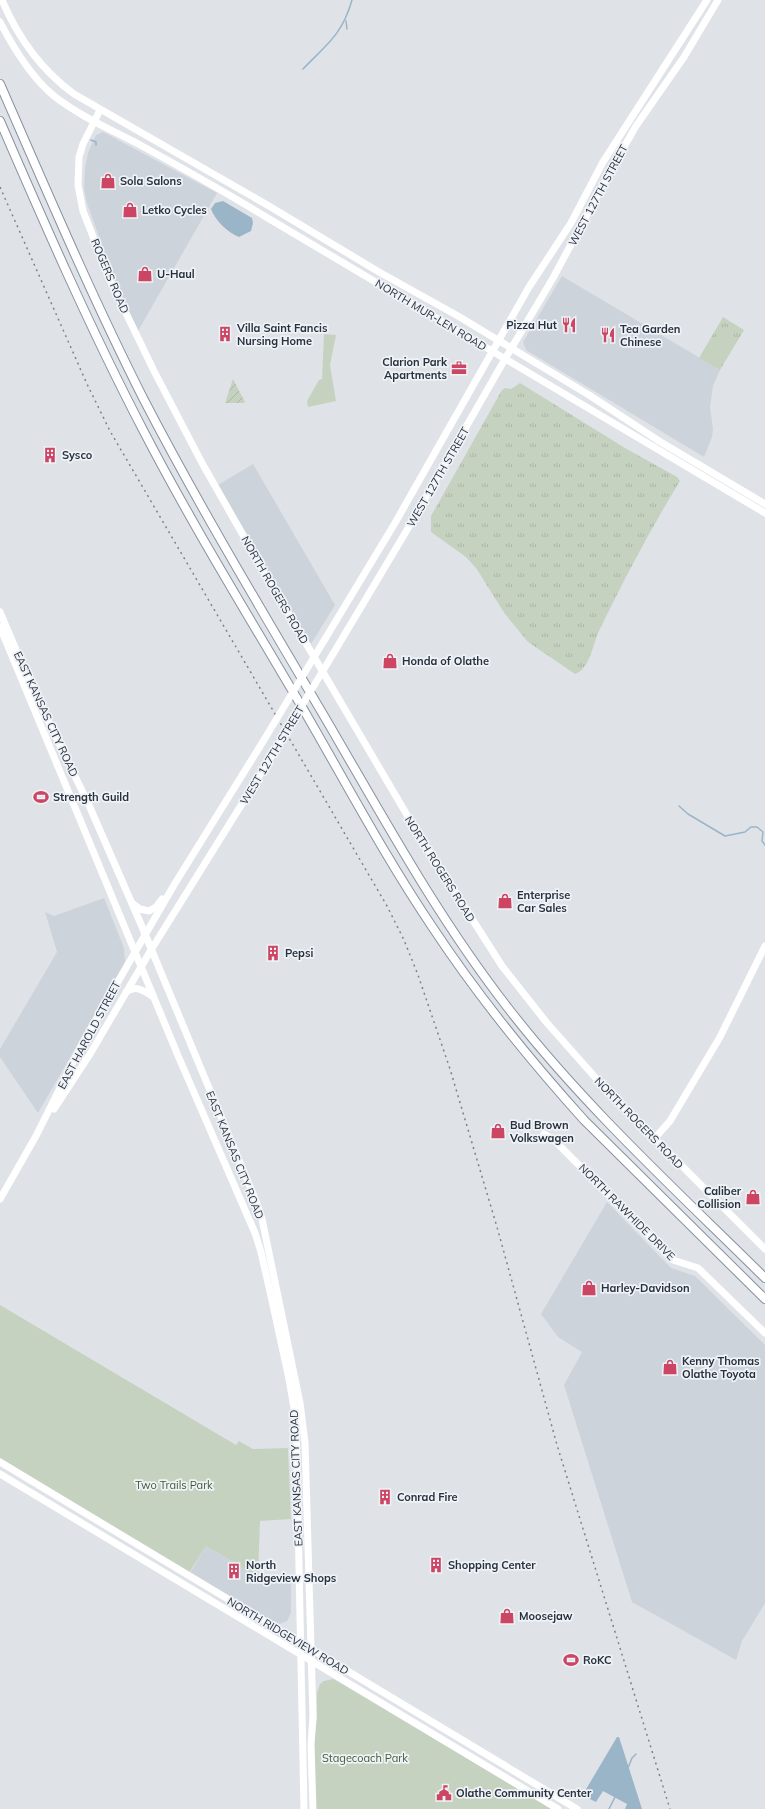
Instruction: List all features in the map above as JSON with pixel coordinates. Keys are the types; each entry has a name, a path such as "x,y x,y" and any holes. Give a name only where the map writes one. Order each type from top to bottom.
{"highway":[{"path":"0,84 96,300 170,449 266,616 435,903 467,952 504,1002 564,1075 628,1143 765,1278"},
{"path":"0,121 101,348 157,456 361,808 431,925 479,994 557,1090 584,1120 765,1299"}],"main road":[{"name":"NORTH MUR-LEN ROAD","path":"2,0 23,42 41,66 62,86 100,110 499,340 593,397 659,441 765,504"},
{"name":"WEST 127TH STREET","path":"145,935 395,523 529,287 571,223 619,136 675,52 707,0"},
{"name":"WEST 127TH STREET","path":"151,950 268,762 407,530 511,348 553,278 636,126 684,57 718,0"},
{"name":"NORTH MUR-LEN ROAD","path":"0,22 14,47 46,88 65,104 94,122 153,152 264,215 765,513"},
{"name":"ROGERS ROAD","path":"100,110 79,158 77,177 80,203 110,280 187,435"},
{"name":"NORTH ROGERS ROAD","path":"187,435 264,572 412,824 499,961 547,1023 587,1070 765,1248"},
{"name":"EAST KANSAS CITY ROAD","path":"0,612 35,694 88,803 131,902 262,1218 305,1443 314,1716 311,1745 313,1809"},
{"name":"EAST KANSAS CITY ROAD","path":"0,627 153,997 248,1215 262,1252 289,1379 296,1420 304,1809"},
{"path":"131,902 144,911 152,910 174,885"},
{"name":"EAST HAROLD STREET","path":"36,1136 82,1042 145,935"},
{"path":"654,1138 670,1121 720,1037 765,946"},
{"name":"EAST HAROLD STREET","path":"0,1199 36,1136 90,1054 151,950"},
{"path":"126,992 137,988 142,989 153,997"},
{"name":"NORTH RAWHIDE DRIVE","path":"544,1134 553,1139 673,1260 698,1268 765,1333"},
{"name":"NORTH RIDGEVIEW ROAD","path":"0,1462 576,1809"},
{"name":"NORTH RIDGEVIEW ROAD","path":"0,1474 118,1543 159,1570 558,1809"}],"shaded area":[{"path":"103,132 217,193 138,331 114,279 87,203 84,189 85,168 88,153 96,135"},
{"path":"562,276 720,370 713,386 710,407 713,429 712,437 704,457 526,350 523,342"},
{"path":"253,464 335,605 311,644 218,485"},
{"path":"104,898 124,948 125,962 38,1113 0,1057 0,1049 57,952 45,912 54,916"},
{"path":"607,1202 671,1268 695,1276 765,1345 765,1603 742,1641 736,1660 632,1602 564,1385 582,1352 558,1337 541,1314"},
{"name":"North Ridgeview Shops","path":"206,1546 266,1581 291,1581 291,1613 287,1621 280,1624 270,1621 190,1573"}],"green space":[{"path":"723,317 744,330 720,370 699,358"},
{"path":"324,334 336,335 330,365 336,401 308,407 307,401 319,380 322,379"},
{"path":"718,335 731,343 716,367 704,359"},
{"path":"233,379 245,402 244,403 225,403"},
{"path":"520,383 625,448 677,477 680,481 647,537 617,594 598,633 584,668 575,674 528,642 505,614 476,568 466,557 431,532 431,516 502,390 505,388 511,389"},
{"name":"Two Trails Park","path":"0,1305 236,1445 239,1441 253,1449 288,1448 291,1519 260,1521 258,1573 266,1581 206,1546 189,1573 0,1458"},
{"name":"Stagecoach Park","path":"333,1679 552,1809 315,1809 314,1739 317,1719 317,1693 320,1684 324,1681"}],"water":[{"path":"223,201 252,218 253,223 251,231 239,237 222,226 211,209 215,203"},
{"path":"617,1737 619,1737 642,1809 625,1809 627,1804 603,1791 596,1802 586,1797 585,1791"}],"waterway":[{"path":"303,69 338,31 344,22 352,0"},
{"path":"346,21 347,29"},
{"path":"91,140 96,142 96,145"},
{"path":"679,806 688,814 725,836 745,832 751,827 757,827 763,832 762,841 765,845"},
{"path":"628,1768 632,1758 636,1754"},
{"path":"609,1809 615,1797"}],"railway":[{"path":"0,187 87,384 110,431 387,906 404,940 418,975 450,1069 497,1227 557,1445 670,1809"}],"place":[{"name":"Sola Salons","path":"108,181"},
{"name":"Letko Cycles","path":"130,210"},
{"name":"U-Haul","path":"145,274"},
{"name":"Pizza Hut","path":"569,325"},
{"name":"Villa Saint Fancis Nursing Home","path":"225,334"},
{"name":"Tea Garden Chinese","path":"608,335"},
{"name":"Clarion Park Apartments","path":"459,368"},
{"name":"Sysco","path":"50,455"},
{"name":"Honda of Olathe","path":"390,661"},
{"name":"Strength Guild","path":"41,797"},
{"name":"Enterprise Car Sales","path":"505,901"},
{"name":"Pepsi","path":"273,953"},
{"name":"Bud Brown Volkswagen","path":"498,1131"},
{"name":"Caliber Collision","path":"753,1197"},
{"name":"Harley-Davidson","path":"589,1288"},
{"name":"Kenny Thomas Olathe Toyota","path":"670,1367"},
{"name":"Conrad Fire","path":"385,1497"},
{"name":"Shopping Center","path":"436,1565"},
{"name":"North Ridgeview Shops","path":"234,1571"},
{"name":"Moosejaw","path":"507,1616"},
{"name":"RoKC","path":"571,1660"},
{"name":"Olathe Community Center","path":"444,1793"}]}
